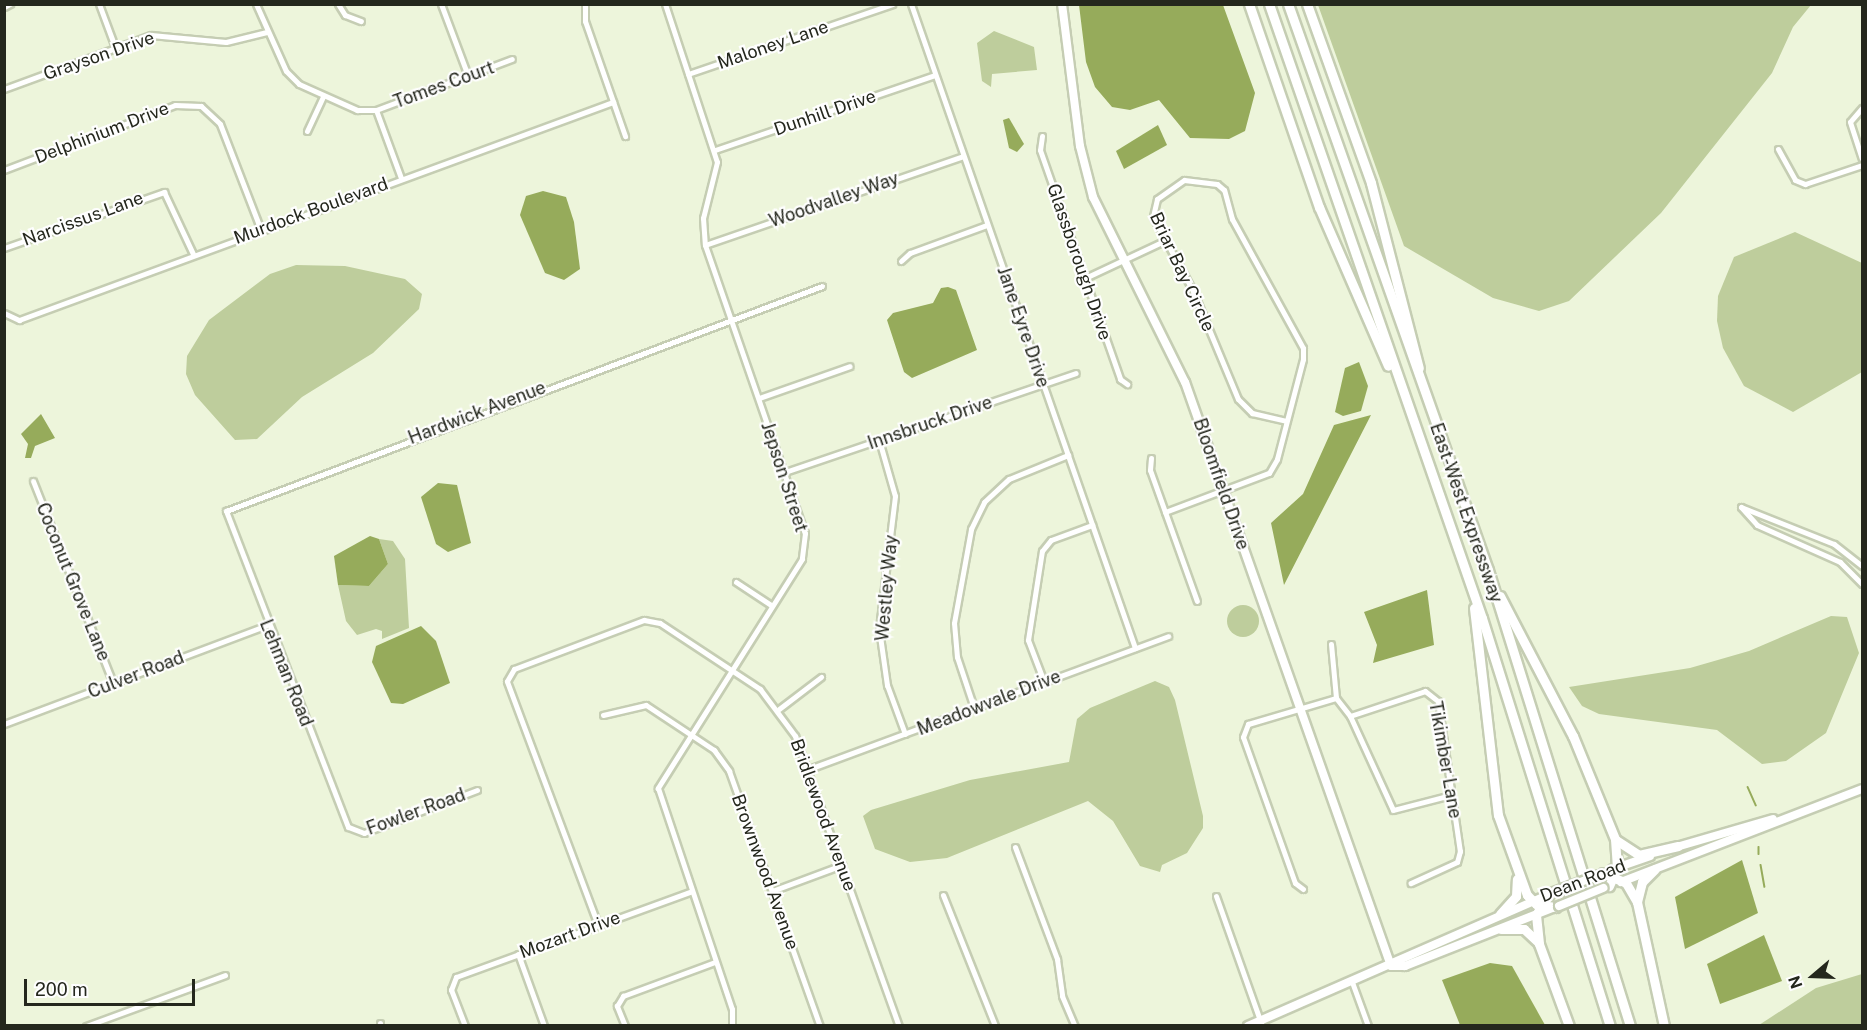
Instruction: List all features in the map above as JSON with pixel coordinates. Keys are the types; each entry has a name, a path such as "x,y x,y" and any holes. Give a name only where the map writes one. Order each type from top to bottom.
{"highway":[{"path":"1249,4 1319,207 1398,383"},
{"name":"East-West Expressway","path":"1269,4 1472,597 1610,1026"},
{"name":"East-West Expressway","path":"1288,4 1488,570 1630,1026"},
{"path":"1307,4 1392,253 1420,379"},
{"path":"1488,570 1573,736 1615,839 1619,874 1637,902 1664,1026"},
{"path":"1472,597 1492,782 1517,876 1516,896 1500,914"},
{"path":"1615,839 1639,855 1678,846"},
{"path":"1637,902 1642,882 1655,869"},
{"path":"1601,874 1619,874"},
{"path":"1606,887 1619,874"},
{"path":"1517,876 1536,903 1539,944 1569,1026"},
{"path":"1536,903 1552,893"},
{"path":"1536,903 1558,906"},
{"path":"1501,929 1524,929 1539,944"}],"street":[{"path":"4,7 10,4"},
{"path":"99,4 115,47"},
{"path":"256,4 286,71 323,96 357,110 376,110 401,178"},
{"path":"338,4 345,15 361,21"},
{"path":"441,4 468,76"},
{"path":"585,4 585,21 625,136"},
{"name":"Jepson Street","path":"665,4 715,150 717,174 703,218 705,244 806,533 802,559 730,668 658,788 690,892 715,962 732,1026"},
{"name":"Maloney Lane","path":"688,74 892,4"},
{"name":"Jane Eyre Drive","path":"911,4 1135,648"},
{"name":"Bloomfield Drive","path":"1062,4 1086,175 1124,264 1176,359 1391,966"},
{"name":"Grayson Drive","path":"4,89 115,47 162,34 226,42 267,32"},
{"name":"Tomes Court","path":"376,110 512,59"},
{"name":"Dunhill Drive","path":"715,150 935,75"},
{"path":"307,131 323,96"},
{"name":"Murdock Boulevard","path":"4,313 11,319 613,102"},
{"name":"Delphinium Drive","path":"4,170 175,105 201,106 220,124 261,230"},
{"path":"1863,108 1850,122 1863,158"},
{"name":"Glassborough Drive","path":"1042,136 1040,150 1120,379 1127,384"},
{"path":"1778,149 1795,180 1805,184 1863,165"},
{"name":"Woodvalley Way","path":"705,244 963,156"},
{"name":"Briar Bay Circle","path":"1165,512 1224,492 1269,473 1286,421 1303,348 1232,219 1224,190 1189,178 1157,199 1153,216 1167,240 1243,406 1286,421"},
{"name":"Narcissus Lane","path":"4,248 164,192 193,254"},
{"path":"901,261 910,253 987,225"},
{"path":"1085,278 1124,264 1167,240"},
{"name":"Hardwick Avenue","path":"226,512 731,318 822,286"},
{"path":"759,398 850,366"},
{"name":"Innsbruck Drive","path":"785,472 1076,373"},
{"name":"Westley Way","path":"879,440 895,496 879,628 887,685 905,734"},
{"path":"974,708 957,657 954,623 971,529 984,502 1009,479 1068,455"},
{"path":"1151,458 1165,512 1197,601"},
{"name":"Coconut Grove Lane","path":"33,481 113,683"},
{"path":"1863,566 1834,544 1741,507 1757,525 1840,562 1863,584"},
{"name":"Lehman Road","path":"226,512 267,625 345,822 354,832"},
{"path":"1044,682 1028,640 1042,551 1052,540 1092,525"},
{"path":"736,582 771,605"},
{"name":"Bridlewood Avenue","path":"598,925 507,681 510,673 644,620 660,623 730,668 779,710 809,769 899,1026"},
{"name":"Culver Road","path":"4,724 267,625"},
{"name":"Meadowvale Drive","path":"809,769 1168,636"},
{"path":"1331,644 1336,698 1350,716 1393,810 1451,795"},
{"path":"779,710 821,678"},
{"name":"Tikimber Lane","path":"1350,716 1432,692 1451,795 1457,862 1411,884"},
{"path":"1303,890 1294,883 1243,737 1248,724 1299,706 1336,698"},
{"name":"Brownwood Avenue","path":"603,715 646,705 690,732 729,771 820,1026"},
{"name":"Dean Road","path":"1619,874 1678,846 1784,816 1863,789"},
{"name":"Fowler Road","path":"354,832 371,831 477,790"},
{"name":"Dean Road","path":"1619,874 1655,869 1784,816"},
{"path":"1015,847 1057,958 1062,996 1075,1026"},
{"path":"772,891 842,865"},
{"name":"Dean Road","path":"1552,893 1601,874"},
{"name":"Dean Road","path":"1391,966 1404,966 1606,887"},
{"name":"Mozart Drive","path":"465,1026 451,982 518,954 690,892"},
{"path":"943,895 995,1026"},
{"path":"1216,896 1261,1023"},
{"name":"Dean Road","path":"1248,1026 1261,1023 1391,966 1500,914 1536,903"},
{"path":"518,954 544,1026"},
{"path":"625,1026 618,1006 622,996 715,962"},
{"path":"86,1026 225,975"},
{"path":"1352,982 1368,1026"}],"shaded area":[{"path":"1318,4 1811,5 1793,27 1772,73 1661,213 1569,301 1539,311 1493,298 1404,246"},
{"path":"1079,5 1223,5 1255,93 1245,131 1229,139 1190,138 1159,100 1130,110 1112,107 1095,87 1086,62"},
{"path":"994,31 1034,47 1037,70 992,74 991,87 982,81 977,43"},
{"path":"1009,118 1024,144 1017,152 1009,148 1003,120"},
{"path":"1158,125 1167,145 1124,169 1116,151"},
{"path":"543,191 566,197 574,222 580,269 564,280 545,273 520,215 526,196"},
{"path":"1795,232 1862,263 1862,372 1793,412 1744,386 1723,348 1717,321 1718,296 1734,257"},
{"path":"296,265 345,266 405,279 422,294 419,309 373,353 302,397 257,439 235,440 195,395 186,374 187,356 209,320 270,274"},
{"path":"948,287 956,290 977,350 912,378 904,372 887,320 893,313 933,303 941,288"},
{"path":"1359,362 1368,386 1361,411 1343,416 1335,412 1345,368"},
{"path":"41,414 55,438 35,446 31,458 25,458 28,444 21,434"},
{"path":"1371,415 1284,585 1271,523 1303,494 1334,425"},
{"path":"438,483 457,485 471,543 448,552 436,544 421,497"},
{"path":"370,536 379,539 388,564 369,586 338,585 334,556"},
{"path":"379,539 393,541 405,559 409,628 382,639 382,631 376,629 357,635 346,621 338,585 369,586 388,564"},
{"path":"1427,590 1434,645 1373,663 1377,645 1364,612"},
{"path":"1243,605 1254,610 1259,621 1254,632 1243,637 1232,632 1227,621 1232,610"},
{"path":"1831,616 1847,617 1859,653 1826,733 1786,761 1762,764 1717,730 1599,714 1582,706 1569,687 1690,668 1749,651"},
{"path":"421,626 436,641 450,683 403,704 391,703 372,662 376,646"},
{"path":"1155,681 1169,687 1175,700 1203,816 1203,828 1187,853 1162,865 1160,872 1140,866 1113,821 1088,801 947,858 910,862 875,849 863,816 871,810 970,780 1069,762 1077,719 1090,708"},
{"path":"1742,860 1758,913 1685,949 1675,897"},
{"path":"1764,935 1782,981 1720,1004 1707,964"},
{"path":"1490,963 1512,966 1545,1025 1460,1025 1442,980"},
{"path":"1862,974 1862,1025 1759,1025 1816,988"}],"waterway":[{"path":"1748,787 1756,805"},
{"path":"1759,847 1759,854"},
{"path":"1761,865 1765,887"}]}
